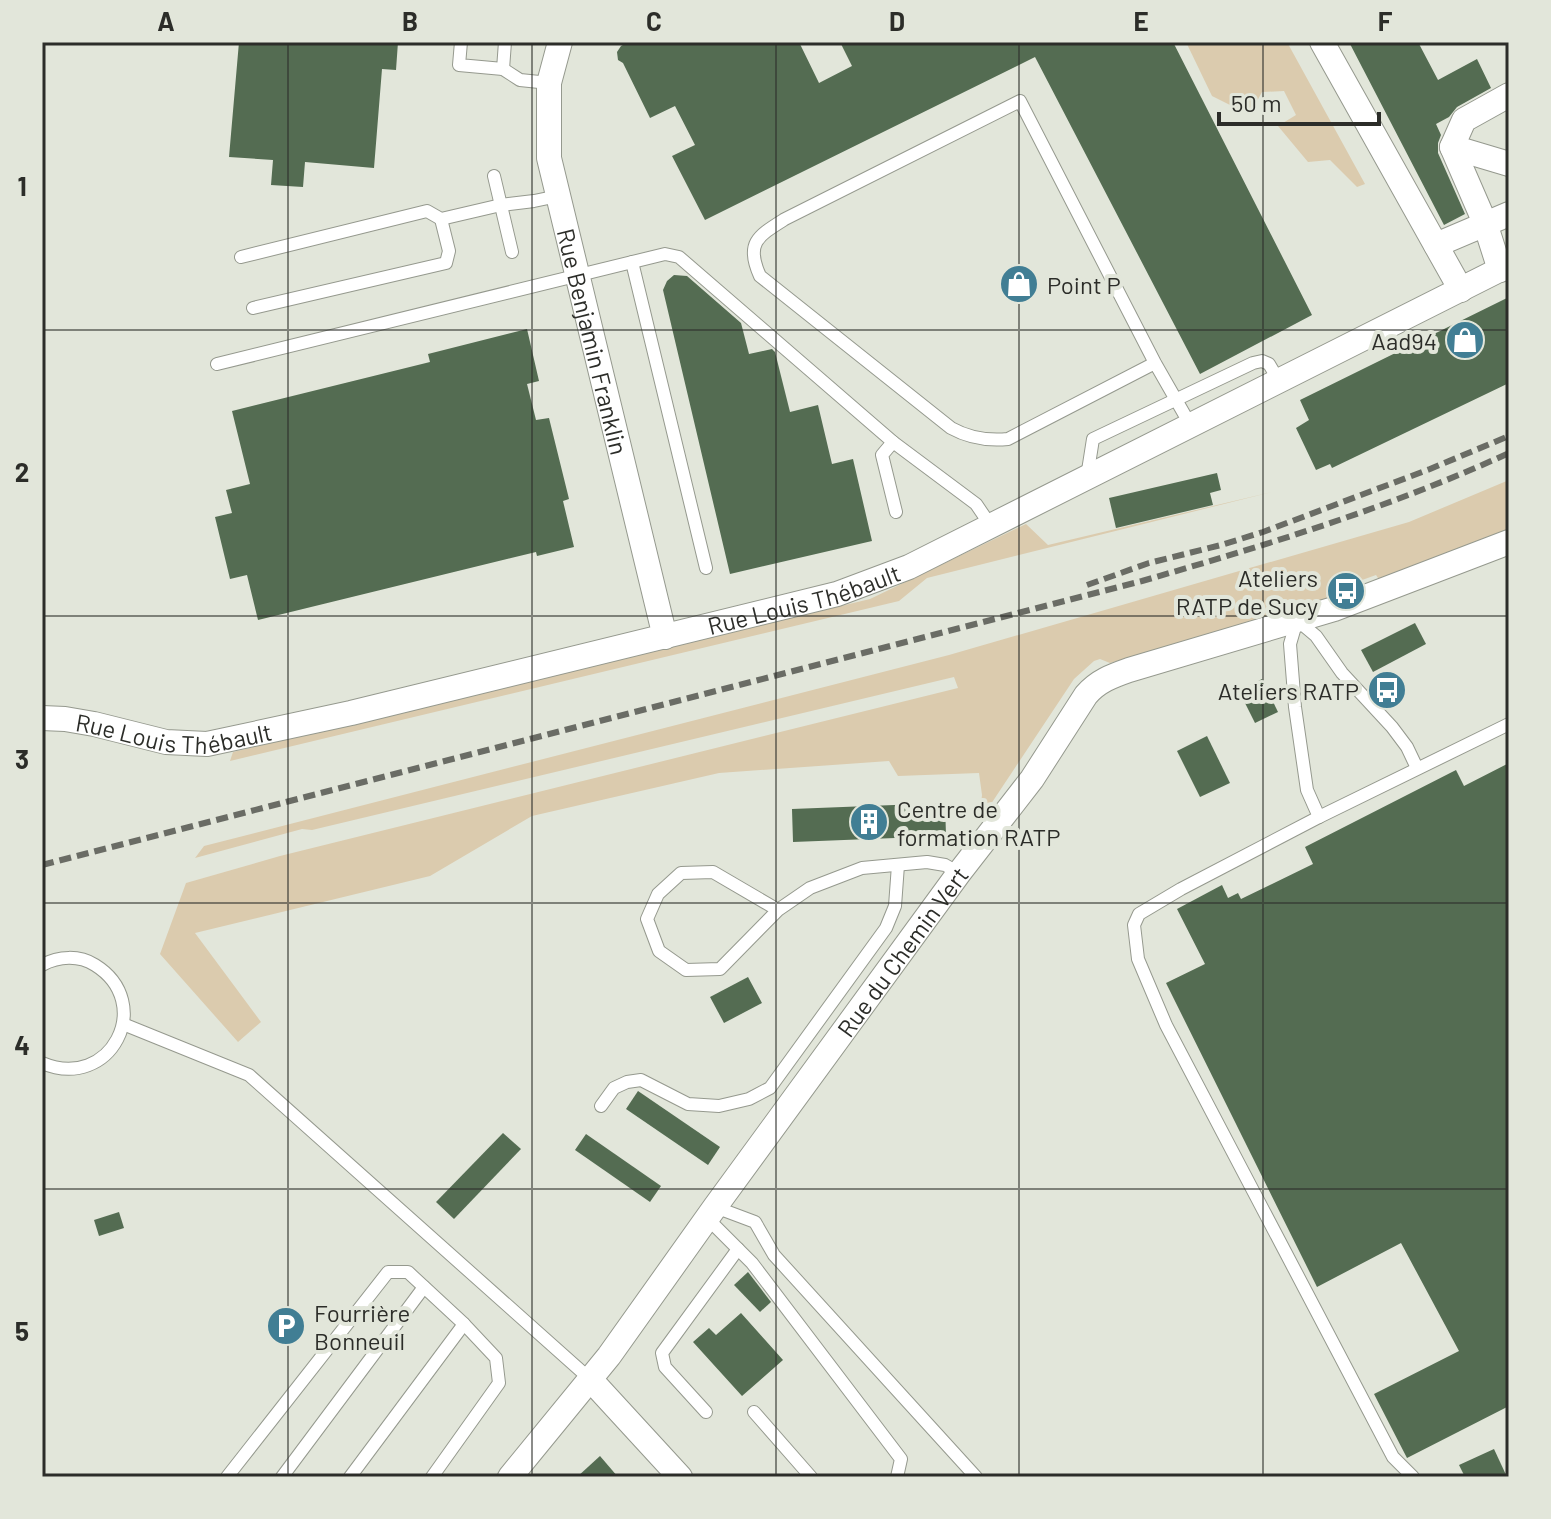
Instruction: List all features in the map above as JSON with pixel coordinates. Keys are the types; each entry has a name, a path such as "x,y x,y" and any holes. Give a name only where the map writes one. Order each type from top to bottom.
{"street":[{"name":"Rue Benjamin Franklin","path":"560,42 549,83 549,158 665,637"},
{"path":"1322,42 1461,290"},
{"path":"1505,268 1452,147 1464,120 1509,95"},
{"path":"1452,147 1509,164"},
{"path":"1436,245 1509,214"},
{"name":"Rue Louis Thébault","path":"42,718 94,724 166,742 207,744 351,713 837,594 909,567 1505,268"},
{"name":"Rue du Chemin Vert","path":"510,1477 609,1356 959,873 1032,779 1086,695 1101,681 1129,670 1366,598 1509,542"},
{"path":"590,1379 680,1477"}],"lane":[{"path":"461,42 459,65 503,69 520,80 549,83"},
{"path":"503,69 505,42"},
{"path":"1155,363 1008,439 994,441 961,434 760,276 755,264 757,238 785,219 1020,101 1155,363 1191,426"},
{"path":"494,176 512,252"},
{"path":"241,257 427,211 441,219 558,196"},
{"path":"253,308 446,263 449,251 441,219"},
{"path":"217,364 665,254 679,257 893,442 976,504 991,526"},
{"path":"632,262 706,568"},
{"path":"1086,478 1093,439 1253,363 1262,361 1269,364 1279,381"},
{"path":"893,442 882,455 896,512"},
{"path":"1319,817 1307,790 1295,707 1290,644 1297,620 1316,636 1342,673 1392,727 1417,768"},
{"path":"1413,1477 1393,1457 1166,1025 1138,959 1134,925 1139,914 1181,889 1509,724"},
{"path":"778,910 713,872 681,873 658,894 647,919 659,951 686,970 720,969 778,910 810,888 862,868 927,862 945,865 959,873"},
{"path":"601,1106 614,1088 641,1080 688,1104 719,1106 749,1099 770,1088 886,928 895,906 898,865"},
{"path":"42,965 70,957 89,962 105,971 117,986 124,1005 123,1024 117,1041 106,1055 91,1065 73,1070 42,1063"},
{"path":"123,1024 249,1075 590,1379"},
{"path":"711,1213 901,1459 897,1477"},
{"path":"711,1213 755,1222 774,1255 976,1477"},
{"path":"706,1412 665,1367 662,1353 738,1249"},
{"path":"227,1477 388,1272 408,1272 496,1358 499,1383 432,1477"},
{"path":"282,1477 424,1287"},
{"path":"350,1477 464,1324"},
{"path":"754,1412 811,1477"}],"shaded area":[{"path":"1186,42 1287,42 1365,184 1357,187 1330,160 1308,162 1278,126 1296,115 1284,91 1262,92 1252,110 1238,109 1212,96"},
{"path":"1509,480 1509,531 1380,581 1376,575 1326,593 1327,600 1110,663 1100,659 1094,661 1074,679 979,822 982,795 979,773 898,776 889,761 719,773 532,816 430,876 195,933 261,1022 238,1042 160,954 186,883 280,856 958,688 954,677 312,830 302,829 195,858 204,846 949,655 1409,522"},
{"path":"1276,491 927,578 899,601 230,761 233,752 870,599 1026,524 1048,545"}],"building":[{"path":"239,42 398,42 396,70 382,69 374,168 305,162 303,187 271,185 273,160 229,157"},
{"path":"628,42 799,42 819,83 852,66 840,42 1173,42 1312,315 1200,374 1035,57 705,220 672,156 695,145 675,106 650,118 623,63 618,60 617,52"},
{"path":"1349,42 1418,42 1438,80 1477,59 1491,88 1457,107 1449,117 1436,124 1441,135 1438,153 1465,214 1444,225"},
{"path":"674,275 687,276 741,323 749,354 772,349 775,352 790,412 818,405 832,464 853,459 872,541 730,574 663,290"},
{"name":"Aad94","path":"1509,297 1509,383 1332,468 1330,464 1316,470 1296,428 1309,420 1300,400"},
{"path":"527,329 539,381 527,384 536,420 549,418 569,499 563,501 574,547 537,556 536,552 258,620 247,575 230,579 215,517 232,513 226,490 250,484 232,411 430,362 428,354"},
{"path":"1217,473 1221,490 1210,493 1213,505 1116,528 1109,498"},
{"path":"1415,623 1426,644 1373,672 1361,650"},
{"path":"1262,679 1278,712 1255,723 1239,691"},
{"path":"1207,736 1230,783 1200,797 1177,751"},
{"path":"1509,763 1509,1406 1407,1458 1374,1394 1459,1351 1401,1243 1317,1287 1166,983 1205,964 1177,909 1222,885 1228,898 1238,893 1241,899 1313,864 1305,847 1456,770 1464,786"},
{"name":"Centre de formation RATP","path":"945,803 946,836 793,842 792,809"},
{"path":"748,977 762,1003 724,1023 710,997"},
{"path":"638,1091 720,1147 708,1165 626,1109"},
{"path":"503,1133 521,1149 454,1219 436,1202"},
{"path":"586,1134 661,1186 650,1202 575,1150"},
{"path":"119,1212 124,1228 99,1236 94,1220"},
{"path":"748,1272 771,1302 760,1312 734,1285"},
{"path":"741,1313 783,1360 742,1396 693,1342 709,1328 716,1335"},
{"path":"1494,1449 1507,1477 1465,1477 1459,1465"},
{"path":"600,1456 618,1477 577,1477"}],"railway":[{"path":"1087,585 1149,563 1263,532 1509,436"},
{"path":"42,865 1142,581 1328,524 1419,491 1509,453"}],"place":[{"name":"Point P","path":"1019,284"},
{"name":"Aad94","path":"1465,340"},
{"name":"Ateliers RATP de Sucy","path":"1346,591"},
{"name":"Ateliers RATP","path":"1387,690"},
{"name":"Centre de formation RATP","path":"869,822"},
{"name":"Fourrière Bonneuil","path":"286,1326"}]}
